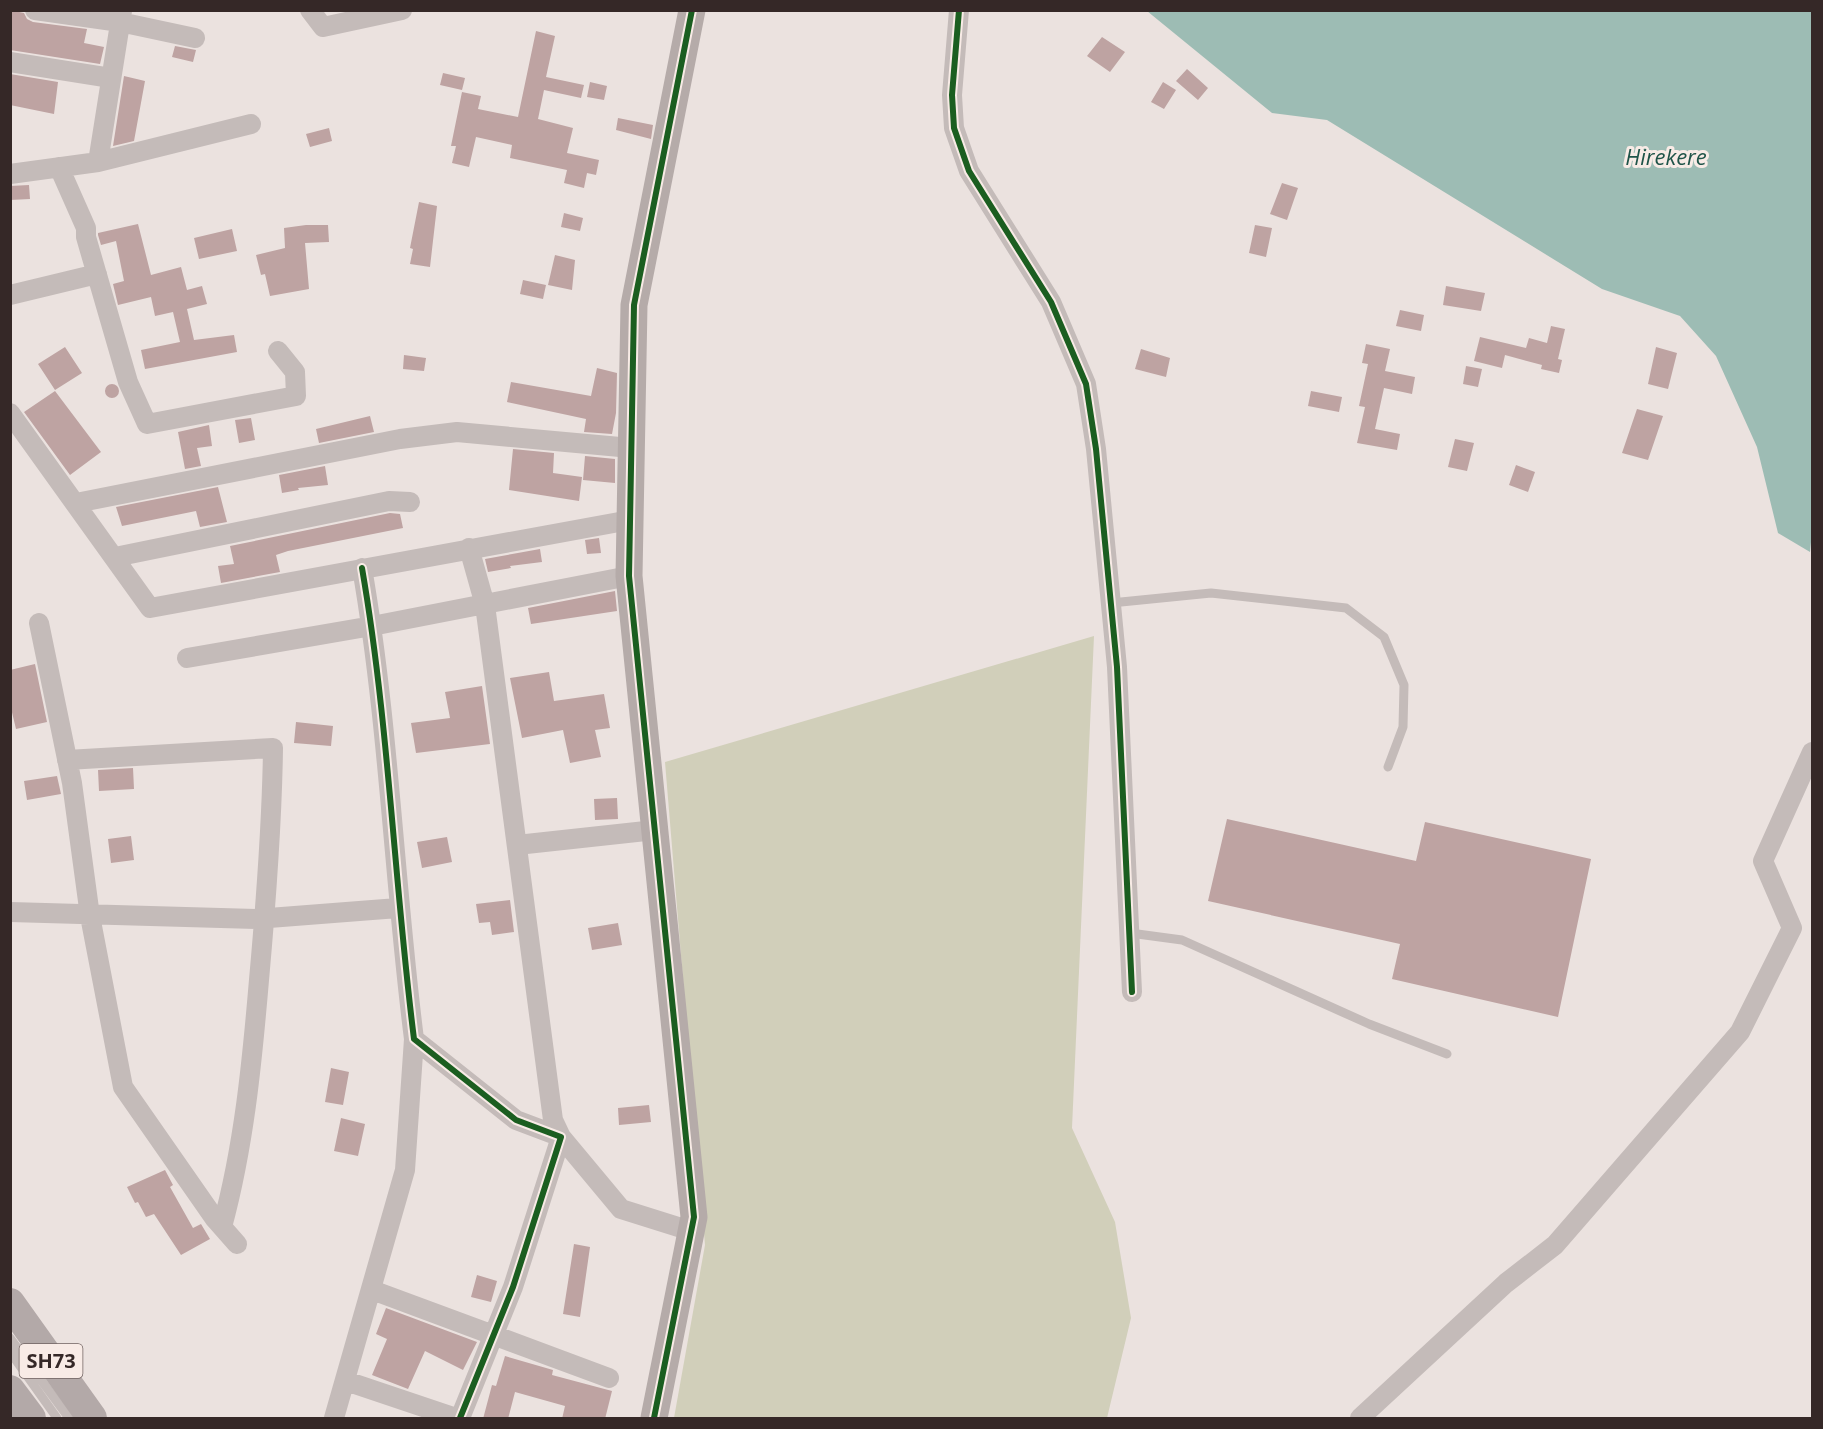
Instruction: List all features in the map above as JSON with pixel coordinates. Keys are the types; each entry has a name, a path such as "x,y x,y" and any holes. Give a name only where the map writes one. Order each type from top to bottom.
{"main road":[{"name":"SH73","path":"10,1304 92,1419"}],"street":[{"path":"35,10 121,16 195,38"},
{"path":"310,10 323,27 402,10"},
{"path":"654,1419 693,1217 629,576 634,305 692,10"},
{"path":"959,10 952,95 954,128 969,171 1051,302 1086,384 1096,449 1118,689 1132,992"},
{"path":"98,162 121,16"},
{"path":"10,62 111,78"},
{"path":"10,174 98,162 251,124"},
{"path":"59,167 87,228 86,237 128,382 147,424 296,396 294,372 278,351"},
{"path":"10,295 97,274"},
{"path":"10,412 150,608 630,520"},
{"path":"76,503 400,439 457,432 631,448"},
{"path":"115,557 389,501 410,502"},
{"path":"469,548 485,604 553,1120 561,1137 621,1209 691,1231"},
{"path":"334,1419 405,1170 414,1039 399,908 379,673 362,568"},
{"path":"187,658 372,626 629,576"},
{"path":"39,624 67,760 90,916 123,1087 222,1227 237,1244"},
{"path":"67,760 273,748 272,836 252,1066 234,1184 222,1227"},
{"path":"1360,1419 1506,1283 1555,1245 1740,1032 1792,928 1763,861 1812,752"},
{"path":"517,845 655,830"},
{"path":"10,912 90,916 265,918 399,908"},
{"path":"414,1039 516,1120 561,1137"},
{"path":"346,1381 458,1419 513,1287 561,1137"},
{"path":"372,1290 609,1378"}],"lane":[{"path":"1111,603 1211,593 1346,608 1384,637 1404,685 1403,727 1388,768"},
{"path":"1130,933 1182,940 1369,1024 1447,1054"},
{"path":"10,1338 69,1419"},
{"path":"10,1352 57,1419"}],"shaded area":[{"path":"1094,636 1072,1128 1115,1222 1131,1318 1107,1418 674,1418 705,1245 665,762"}],"water":[{"name":"Hirekere","path":"1147,11 1812,11 1812,532 1810,552 1778,533 1757,447 1716,356 1680,316 1602,289 1327,120 1272,113"}],"building":[{"path":"10,10 24,13 27,19 33,22 87,29 84,43 104,47 100,64 10,50"},
{"path":"536,31 555,36 546,77 584,85 581,98 544,90 538,119 573,128 567,153 599,160 596,175 587,173 584,188 564,183 567,170 510,158 512,145 476,137 469,167 452,163 456,146 451,146 462,92 481,96 478,109 518,117"},
{"path":"1102,37 1125,52 1110,72 1087,56"},
{"path":"175,46 196,50 193,62 172,57"},
{"path":"1187,69 1208,88 1198,100 1176,81"},
{"path":"443,73 465,78 462,90 440,85"},
{"path":"10,74 58,82 54,114 10,105"},
{"path":"124,76 145,81 134,141 113,146"},
{"path":"590,82 607,86 604,100 587,97"},
{"path":"1163,82 1176,90 1164,109 1151,102"},
{"path":"618,118 653,125 651,139 616,130"},
{"path":"329,128 332,141 310,147 306,134"},
{"path":"1282,183 1298,188 1287,220 1270,214"},
{"path":"29,185 30,199 10,200 10,186"},
{"path":"419,202 437,206 430,267 410,264 413,249 410,248"},
{"path":"564,213 583,218 580,231 561,227"},
{"path":"138,224 151,275 181,267 187,290 202,286 207,304 187,309 194,340 234,335 237,352 145,369 141,350 180,342 173,312 155,316 151,297 118,305 113,284 124,281 116,241 101,245 98,235 98,233"},
{"path":"328,225 329,242 305,243 309,289 270,296 265,274 261,275 256,255 285,248 284,228"},
{"path":"1255,225 1272,228 1266,257 1249,253"},
{"path":"232,229 237,251 199,259 194,238"},
{"path":"555,255 575,260 572,290 548,285"},
{"path":"523,280 546,285 543,299 520,294"},
{"path":"1446,286 1485,293 1481,311 1443,305"},
{"path":"1400,310 1424,315 1421,331 1396,326"},
{"path":"1551,326 1565,329 1558,359 1562,360 1559,373 1541,369 1542,365 1505,355 1502,368 1474,361 1480,337 1526,348 1529,338 1547,343"},
{"path":"1366,344 1390,349 1385,371 1415,377 1412,394 1384,388 1375,429 1400,434 1397,450 1357,443 1365,407 1359,406 1368,364 1362,363"},
{"path":"65,347 82,373 55,390 38,364"},
{"path":"1656,347 1677,353 1668,389 1648,384"},
{"path":"1141,349 1170,358 1166,377 1135,369"},
{"path":"404,355 426,358 424,371 403,369"},
{"path":"1466,366 1482,369 1478,387 1463,384"},
{"path":"597,368 617,373 616,413 612,434 584,432 586,419 507,402 511,382 591,396"},
{"path":"109,384 115,384 119,391 115,398 109,398 105,394 105,388"},
{"path":"55,391 101,452 70,475 24,412"},
{"path":"1311,391 1342,397 1339,412 1308,406"},
{"path":"1637,409 1663,416 1648,460 1622,453"},
{"path":"370,416 374,432 319,443 316,429"},
{"path":"251,418 255,440 239,443 235,420"},
{"path":"209,425 212,446 197,448 201,466 185,469 178,432"},
{"path":"1455,439 1474,443 1467,471 1448,467"},
{"path":"513,449 554,453 553,473 582,477 579,501 509,490"},
{"path":"585,456 615,459 615,483 583,480"},
{"path":"1516,465 1535,472 1528,492 1509,485"},
{"path":"325,466 328,485 298,488 299,490 282,493 279,475"},
{"path":"218,487 227,522 200,527 196,511 122,526 116,507"},
{"path":"390,513 400,514 403,528 288,551 276,555 280,572 221,583 218,566 234,564 230,546"},
{"path":"599,538 601,553 587,554 585,540"},
{"path":"540,549 542,562 510,566 511,568 488,572 485,559"},
{"path":"615,591 617,611 531,624 528,608"},
{"path":"35,664 47,722 16,729 10,704 10,670"},
{"path":"549,672 554,701 604,694 610,728 595,730 601,757 570,763 563,730 522,738 510,678"},
{"path":"482,686 490,744 416,753 411,723 450,718 445,692"},
{"path":"296,722 333,726 331,746 294,743"},
{"path":"133,768 134,789 99,791 98,770"},
{"path":"57,776 61,794 27,800 24,781"},
{"path":"617,798 618,819 595,820 594,799"},
{"path":"1227,819 1416,861 1425,822 1591,859 1558,1017 1392,979 1400,944 1208,901"},
{"path":"131,836 134,860 111,863 108,839"},
{"path":"447,837 452,862 422,868 417,842"},
{"path":"510,900 514,932 492,935 490,922 479,923 476,904"},
{"path":"618,923 622,945 592,950 588,928"},
{"path":"331,1068 349,1072 343,1105 325,1102"},
{"path":"649,1105 651,1122 619,1125 618,1108"},
{"path":"341,1118 365,1124 358,1156 334,1151"},
{"path":"165,1170 173,1185 170,1187 193,1228 201,1224 210,1239 181,1255 154,1214 146,1217 138,1202 135,1203 127,1187"},
{"path":"574,1244 590,1247 580,1317 563,1314"},
{"path":"477,1275 497,1281 491,1302 471,1297"},
{"path":"386,1308 477,1342 463,1370 425,1351 408,1389 372,1375 387,1339 376,1334"},
{"path":"505,1356 553,1370 552,1375 612,1391 605,1419 562,1419 565,1406 515,1392 508,1419 483,1419 492,1385 496,1386"}],"cycle path":[{"path":"654,1418 694,1217 629,576 634,305 692,10"},
{"path":"959,10 952,95 954,128 969,171 1051,302 1086,384 1096,449 1117,667 1132,992"},
{"path":"362,568 379,685 414,1039 516,1120 561,1137 513,1287 460,1418"}]}
